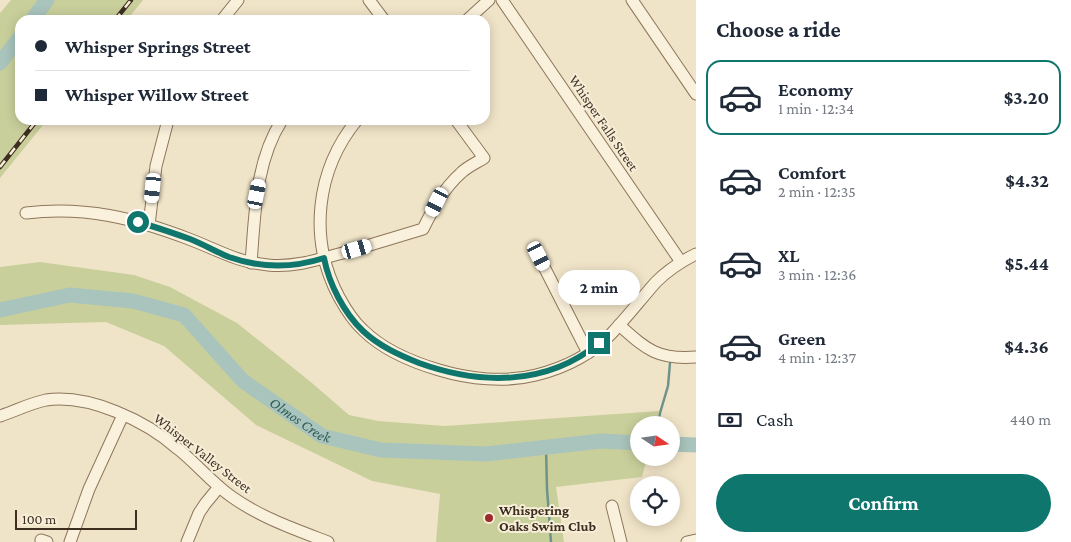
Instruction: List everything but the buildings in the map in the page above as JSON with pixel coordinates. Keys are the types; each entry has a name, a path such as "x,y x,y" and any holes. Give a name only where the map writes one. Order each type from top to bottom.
{"street":[{"path":"226,15 238,0"},
{"path":"369,0 380,15"},
{"path":"473,15 489,0"},
{"name":"Whisper Falls Street","path":"502,0 681,262"},
{"path":"632,0 696,94"},
{"path":"149,225 156,166 167,125"},
{"path":"251,263 257,194 261,172 268,149 279,125"},
{"path":"353,125 331,162 324,186 319,226 324,258 333,285 349,313 362,330 391,350 431,367 470,377 502,379 536,375 566,364 588,353 611,334 658,281 681,262 696,254"},
{"path":"26,213 43,211 98,213 149,225 190,239 227,256 251,263 270,266 300,264 423,229 447,187 462,172 484,158 460,125"},
{"path":"539,256 588,353"},
{"path":"619,325 642,346 652,352 662,356 696,357"},
{"name":"Whisper Valley Street","path":"0,416 37,402 56,400 79,401 124,415 161,435 179,449 219,487 254,511 310,539 328,542"},
{"path":"70,542 89,489 124,415"},
{"path":"187,542 199,513 219,487"},
{"path":"612,506 621,542"},
{"path":"687,542 696,540"}],"green space":[{"path":"11,0 143,0 131,15 15,15 15,125 43,125 0,178 0,13"},
{"path":"40,262 134,275 170,287 237,323 349,415 378,421 445,426 659,411 658,416 630,416 630,466 645,466 642,476 630,476 630,478 556,487 564,542 436,542 440,494 372,481 256,425 164,346 106,322 0,325 0,267"}],"waterway":[{"path":"36,15 47,0"},
{"path":"0,63 15,44"},
{"name":"Olmos Creek","path":"0,310 70,295 133,301 184,315 243,381 322,436 381,450 486,454 601,441 630,443"},
{"path":"660,416 668,386 670,363"},
{"name":"Olmos Creek","path":"680,444 696,445"},
{"path":"546,447 551,542"}],"railway":[{"path":"119,15 131,0"},
{"path":"0,167 33,125"}],"place":[{"name":"Whispering Oaks Swim Club","path":"489,518"}],"route":[{"path":"138,222 190,239 227,256 251,263 285,266 324,258 341,302 362,330 391,350 450,373 470,377 502,379 536,375 566,364 588,353 599,343"}]}
